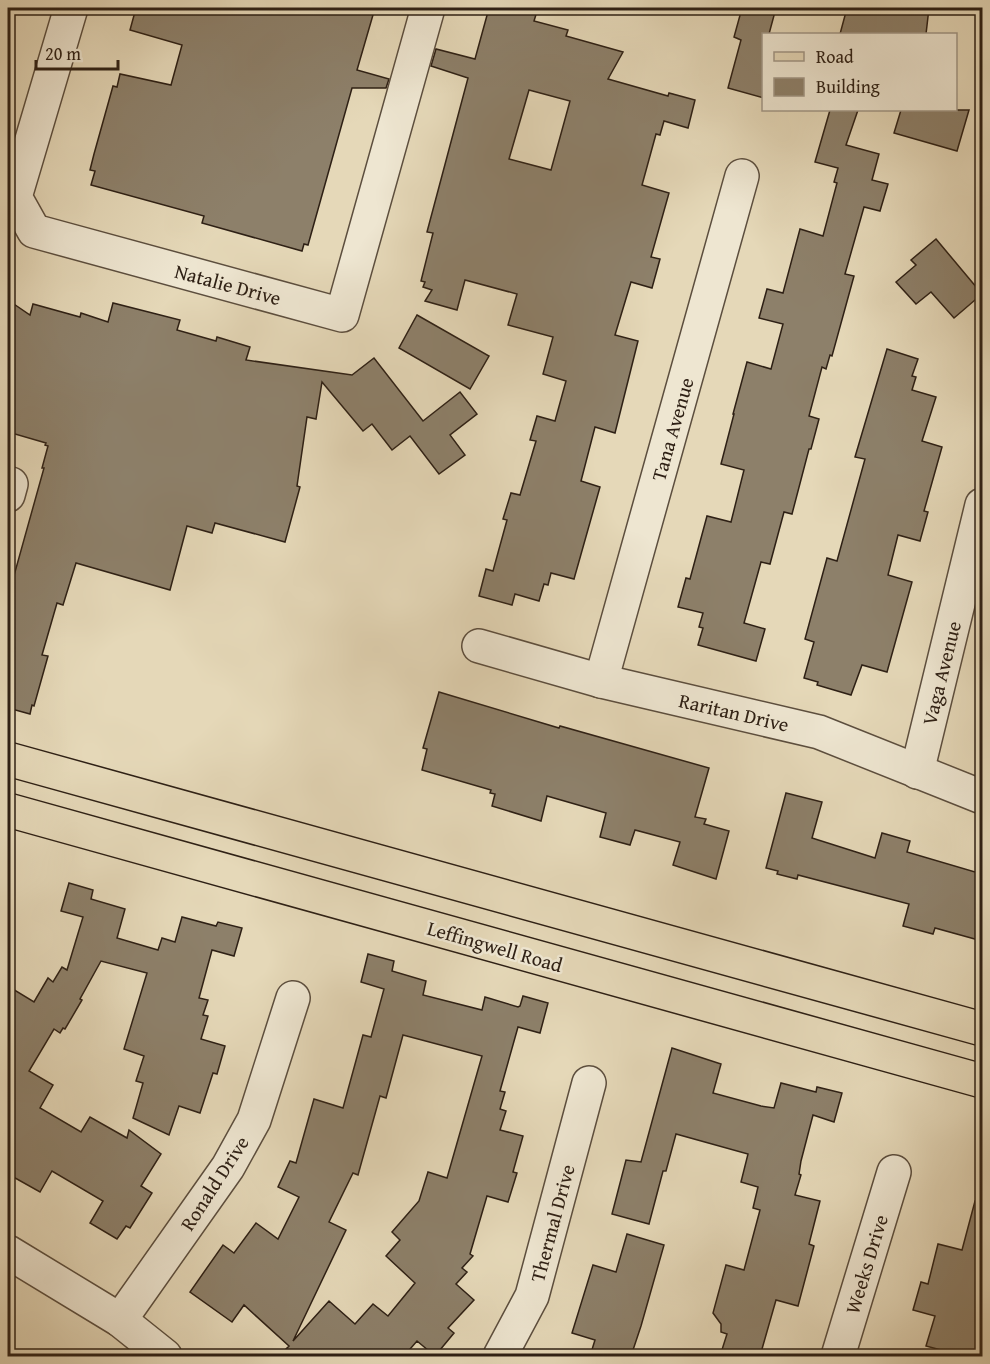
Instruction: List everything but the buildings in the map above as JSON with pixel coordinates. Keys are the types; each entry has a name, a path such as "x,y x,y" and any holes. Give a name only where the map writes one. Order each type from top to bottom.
{"main road":[{"path":"8,759 982,1029"},
{"name":"Leffingwell Road","path":"8,810 982,1081"}],"street":[{"name":"Natalie Drive","path":"69,8 15,197 34,231 342,315 428,8"},
{"name":"Tana Avenue","path":"601,681 742,176"},
{"name":"Vaga Avenue","path":"916,772 982,505"},
{"name":"Raritan Drive","path":"479,646 601,681 819,732 982,796"},
{"name":"Ronald Drive","path":"120,1320 228,1167 254,1120 293,998"},
{"name":"Thermal Drive","path":"500,1356 532,1296 589,1083"},
{"name":"Weeks Drive","path":"838,1356 894,1172"},
{"path":"8,1252 120,1320 165,1356"}]}
